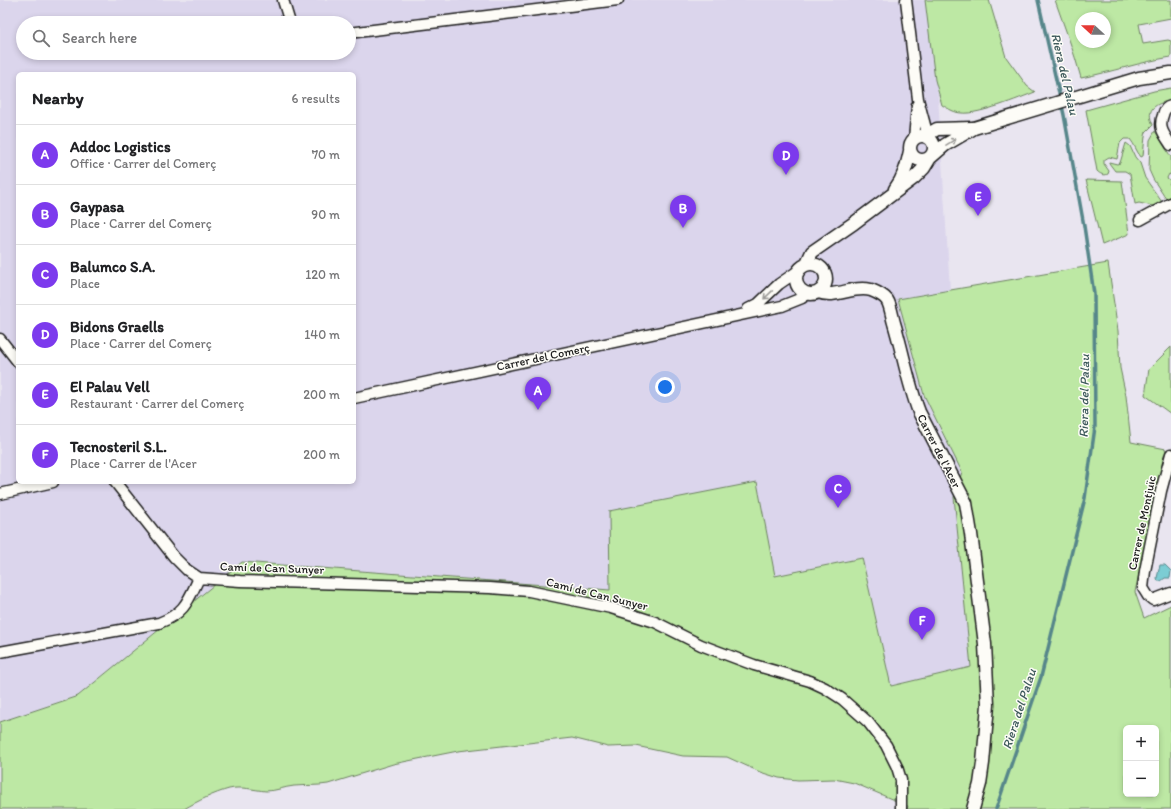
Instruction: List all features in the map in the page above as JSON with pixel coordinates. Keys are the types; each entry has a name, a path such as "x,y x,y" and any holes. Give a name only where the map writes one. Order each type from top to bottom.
{"street":[{"path":"283,0 288,16"},
{"path":"356,32 618,0"},
{"path":"906,0 918,99 926,129 916,142"},
{"path":"916,142 937,129 974,128 1139,78 1171,74"},
{"path":"916,142 932,140 935,147 930,158 918,160 915,157 918,99"},
{"path":"1168,108 1160,121 1162,131 1171,145"},
{"path":"923,117 937,129"},
{"name":"Carrer del Comerç","path":"733,317 758,304 780,284 802,268 812,252 830,241 888,198 919,173 930,158 945,145 974,128"},
{"name":"Carrer del Comerç","path":"888,198 901,180 916,142"},
{"path":"1140,220 1171,203"},
{"name":"Carrer del Comerç","path":"820,267 821,255 830,241"},
{"path":"811,264 820,267 826,280 840,287 851,290 837,294 825,294 800,289 797,276 802,268 811,264"},
{"name":"Carrer del Comerç","path":"356,398 782,306 822,289 826,280"},
{"name":"Carrer de l'Acer","path":"851,290 861,288 873,291 887,300 919,412 955,479 966,503 985,644 988,705 980,784 973,809"},
{"path":"0,340 16,360"},
{"name":"Carrer de Montjuïc","path":"1171,454 1161,491 1143,588 1148,596 1153,600 1171,593"},
{"path":"0,494 44,484"},
{"path":"0,652 159,623 169,619 184,608 199,578 187,570 174,557 117,484"},
{"name":"Camí de Can Sunyer","path":"199,578 240,581 490,588 529,591 611,608 655,622 701,645 754,665 810,681 825,688 842,699 868,722 886,745 897,766 901,780 901,809"}],"shaded area":[{"path":"0,0 931,0 950,290 898,299 924,395 963,472 954,497 971,667 891,686 862,558 774,576 757,482 611,590 242,562 78,696 0,722"}],"green space":[{"path":"925,0 989,0 1006,57 1027,86 1035,92 999,106 969,113 957,112 942,105 935,80"},
{"path":"1055,0 1171,0 1171,18 1139,24 1143,44 1168,40 1171,41 1171,57 1081,78"},
{"path":"1171,88 1171,100 1157,105 1151,111 1150,114 1153,125 1146,132 1143,156 1141,157 1130,139 1124,139 1120,143 1117,159 1109,157 1104,160 1104,164 1109,171 1108,174 1104,175 1098,172 1086,110 1154,91"},
{"path":"1155,131 1171,157 1171,175 1169,174 1167,178 1171,181 1169,184 1171,185 1171,196 1166,199 1149,170 1150,140"},
{"path":"1126,143 1130,146 1135,157 1140,163 1145,178 1162,202 1153,206 1139,203 1135,204 1130,174 1125,171 1115,171 1109,163 1120,163"},
{"path":"1086,180 1122,181 1129,234 1102,245"},
{"path":"1108,263 1118,331 1120,368 1126,396 1131,442 1166,449 1135,592 1144,618 1171,605 1171,809 907,809 908,806 854,783 834,779 798,780 779,778 760,772 727,757 683,756 636,746 608,747 572,738 458,751 393,764 328,784 294,786 270,791 234,788 206,798 184,809 0,809 0,722 78,696 242,562 610,590 609,511 757,482 775,576 862,558 891,686 971,667 954,497 962,472 924,395 898,299"},
{"path":"1171,347 1171,414 1145,395 1149,369"}],"water":[{"path":"1160,565 1165,565 1171,571 1170,578 1165,578 1158,581 1157,578"}],"waterway":[{"name":"Riera del Palau","path":"996,809 1041,677 1085,498 1095,427 1094,294 1084,226 1064,115 1038,0"}],"place":[{"name":"Bidons Graells","path":"786,175"},
{"name":"El Palau Vell","path":"978,216"},
{"name":"Gaypasa","path":"683,228"},
{"name":"Addoc Logistics","path":"538,410"},
{"name":"Balumco S.A.","path":"838,508"},
{"name":"Tecnosteril S.L.","path":"922,640"}]}
